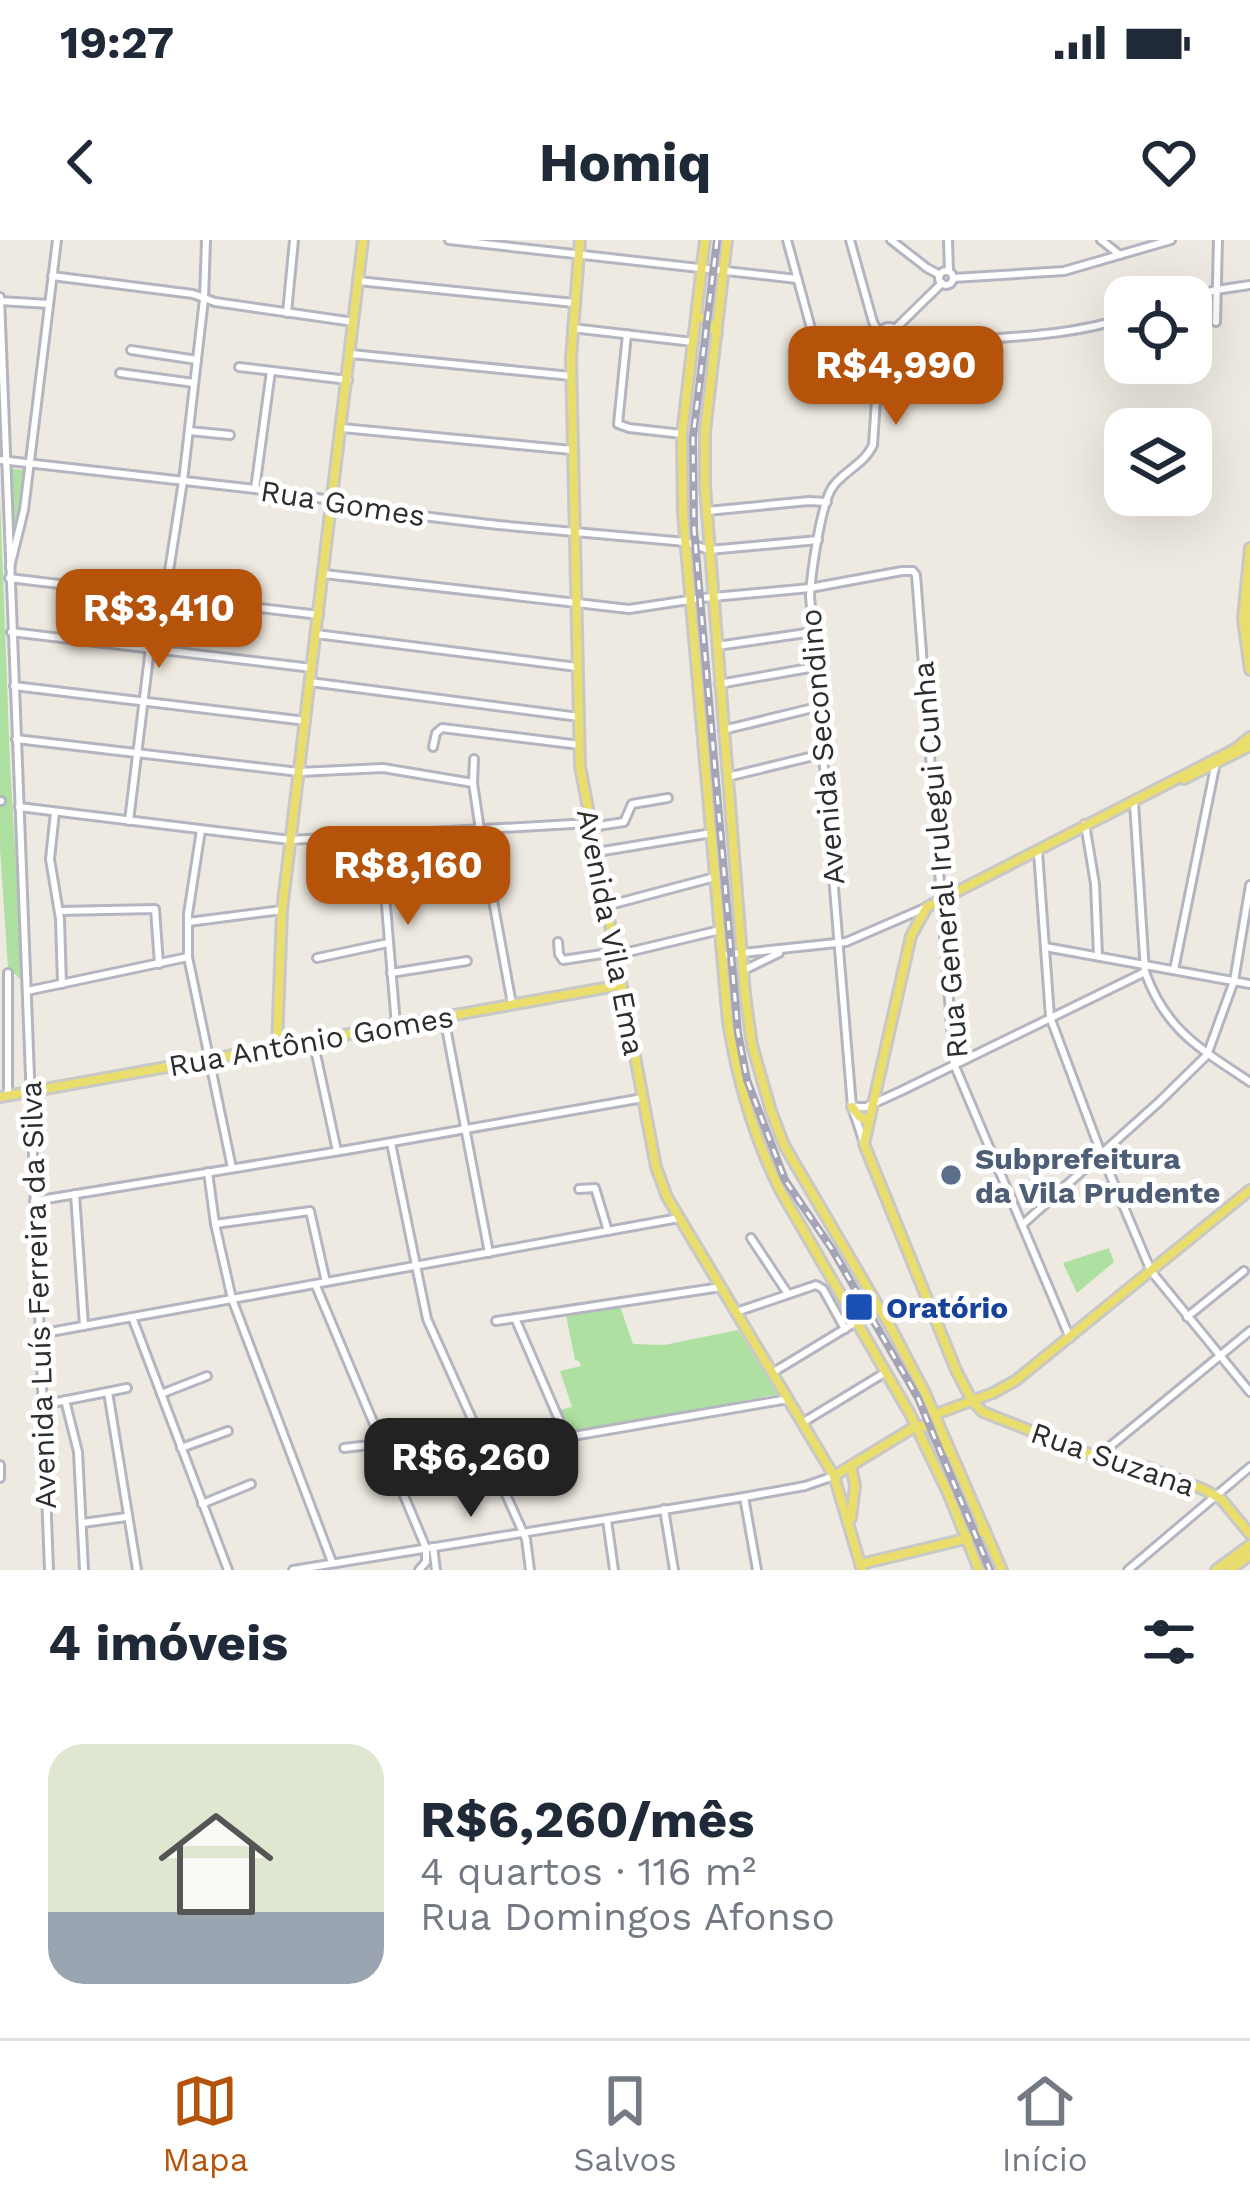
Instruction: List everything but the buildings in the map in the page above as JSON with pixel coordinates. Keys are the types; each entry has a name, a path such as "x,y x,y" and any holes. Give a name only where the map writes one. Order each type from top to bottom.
{"main road":[{"path":"277,1047 282,910 363,240"},
{"name":"Avenida Vila Ema","path":"580,240 571,376 580,745 656,1167 662,1186 833,1476 862,1567"},
{"path":"705,240 682,434 686,542 734,1060 749,1117 780,1190 916,1426 979,1570"},
{"path":"727,240 705,432 707,511 752,1045 784,1145 936,1414 1002,1570"},
{"path":"696,317 705,318 717,335"},
{"path":"1250,548 1250,670"},
{"path":"1250,592 1250,638"},
{"path":"1150,793 1250,741"},
{"path":"972,1401 864,1144 911,936 927,907 942,897 1084,824 1214,766 1250,741"},
{"name":"Rua Antônio Gomes","path":"4,1097 621,985"},
{"path":"852,1107 867,1120"},
{"path":"936,1414 1015,1381 1250,1190"},
{"name":"Rua Suzana","path":"972,1401 983,1412 1215,1495"},
{"path":"833,1476 916,1426 928,1426 965,1484"},
{"path":"850,1526 851,1466"},
{"path":"1215,1495 1250,1534"},
{"path":"862,1567 985,1530"},
{"path":"1216,1570 1250,1545"},
{"path":"1230,1570 1250,1555"}],"street":[{"path":"57,240 24,510 9,574 319,615"},
{"path":"130,821 149,648 173,552 183,481 204,299 206,240"},
{"path":"287,313 295,240"},
{"path":"449,240 797,279"},
{"path":"788,240 812,332 826,353 849,369 867,371 879,364 898,335 872,312"},
{"name":"Avenida Secondino","path":"850,240 880,336 871,451 833,485 810,588 852,1107 864,1144"},
{"path":"891,240 941,279"},
{"path":"948,240 951,274"},
{"path":"1101,240 1120,255"},
{"path":"1104,324 1051,335 926,343 883,343 880,336 941,279 943,271 1048,274 1171,240"},
{"path":"1216,322 1218,240"},
{"path":"52,276 354,322"},
{"path":"358,281 574,303"},
{"path":"1212,291 1250,285"},
{"path":"0,299 49,304"},
{"name":"Avenida Luís Ferreira da Silva","path":"0,299 2,461 49,1570"},
{"path":"572,328 693,342"},
{"path":"627,334 618,424 682,434"},
{"path":"130,350 197,360"},
{"path":"350,354 571,376"},
{"path":"239,367 347,380"},
{"path":"255,489 271,370"},
{"path":"120,373 194,383"},
{"path":"342,428 572,450"},
{"path":"189,430 230,435"},
{"name":"Rua Gomes","path":"2,461 255,489 346,507 686,542 710,550"},
{"path":"707,511 827,502"},
{"path":"710,550 818,540"},
{"name":"Rua General Irulegui Cunha","path":"810,588 902,571 916,574 954,1064 1070,1338"},
{"path":"323,574 644,608 713,596 810,588"},
{"path":"11,632 312,668"},
{"path":"717,646 813,632"},
{"path":"316,634 577,668"},
{"path":"719,684 815,667"},
{"path":"310,682 579,717"},
{"path":"14,686 306,721"},
{"path":"723,730 818,707"},
{"path":"433,747 442,728 580,745"},
{"path":"16,740 299,772 383,768 473,783"},
{"path":"727,777 822,754"},
{"path":"1174,970 1214,766 1222,754"},
{"path":"474,759 480,830 512,1004"},
{"path":"19,807 290,840 624,822 632,804 668,798"},
{"path":"1133,801 1145,968 1160,1006 1187,1040 1250,1082"},
{"path":"55,812 50,859 59,911 62,984"},
{"path":"1084,824 1095,884 1098,956"},
{"path":"201,830 188,957 232,1168"},
{"path":"596,853 712,833"},
{"path":"380,835 396,1025"},
{"path":"320,889 326,838"},
{"path":"1038,848 1050,1017 1101,1153 1151,1271 1250,1392"},
{"path":"606,906 715,878"},
{"path":"1022,1226 1207,1055 1234,981 1250,885"},
{"path":"722,955 854,940 927,907"},
{"path":"59,911 154,909 159,964"},
{"path":"188,922 282,910"},
{"path":"558,942 563,960 615,954 720,930"},
{"path":"317,958 388,943"},
{"path":"1045,946 1250,984"},
{"path":"744,970 788,950"},
{"path":"26,991 188,957"},
{"path":"391,973 467,961"},
{"path":"852,1107 872,1105 1145,968"},
{"path":"4,1097 8,973"},
{"path":"444,1017 489,1253"},
{"path":"313,1040 338,1151"},
{"path":"34,1201 643,1097"},
{"path":"391,1142 427,1319 523,1532 530,1570"},
{"path":"208,1172 232,1299 332,1563"},
{"path":"579,1189 595,1188 608,1231"},
{"path":"75,1194 84,1326"},
{"path":"215,1224 310,1211 326,1282"},
{"path":"39,1334 680,1217"},
{"path":"751,1238 788,1294"},
{"path":"1187,1317 1244,1271"},
{"path":"316,1284 436,1570"},
{"path":"736,1312 810,1285 820,1286 845,1329"},
{"path":"496,1321 721,1287"},
{"path":"132,1317 228,1570"},
{"path":"514,1318 567,1438"},
{"path":"772,1372 856,1322"},
{"path":"1097,1456 1250,1330"},
{"path":"802,1423 886,1372"},
{"path":"160,1394 207,1376"},
{"path":"42,1405 128,1388"},
{"path":"108,1392 137,1570"},
{"path":"437,1464 788,1399"},
{"path":"64,1400 78,1452 84,1570"},
{"path":"181,1448 228,1431"},
{"path":"344,1448 420,1439"},
{"path":"0,1465 0,1478"},
{"name":"Rua Suzana","path":"1215,1495 1250,1467"},
{"path":"292,1570 743,1497 833,1476"},
{"path":"202,1504 251,1484"},
{"path":"1128,1570 1215,1495"},
{"path":"743,1497 757,1570"},
{"path":"664,1509 674,1570"},
{"path":"82,1523 127,1516"},
{"path":"607,1518 614,1570"},
{"path":"419,1570 429,1548"}],"green space":[{"path":"9,469 27,470 18,540 13,538"},
{"path":"0,495 23,982 8,967 0,849"},
{"path":"1109,1248 1114,1262 1077,1293 1063,1263"},
{"path":"620,1306 633,1344 664,1345 738,1330 778,1394 570,1433 559,1410 572,1407 560,1371 581,1366 575,1360 566,1315"}],"railway":[{"path":"717,240 693,437 694,529 738,1033 747,1080 785,1180 832,1249 918,1398 990,1570"}],"place":[{"name":"Subprefeitura da Vila Prudente","path":"951,1175"},
{"name":"Oratório","path":"859,1307"}]}
